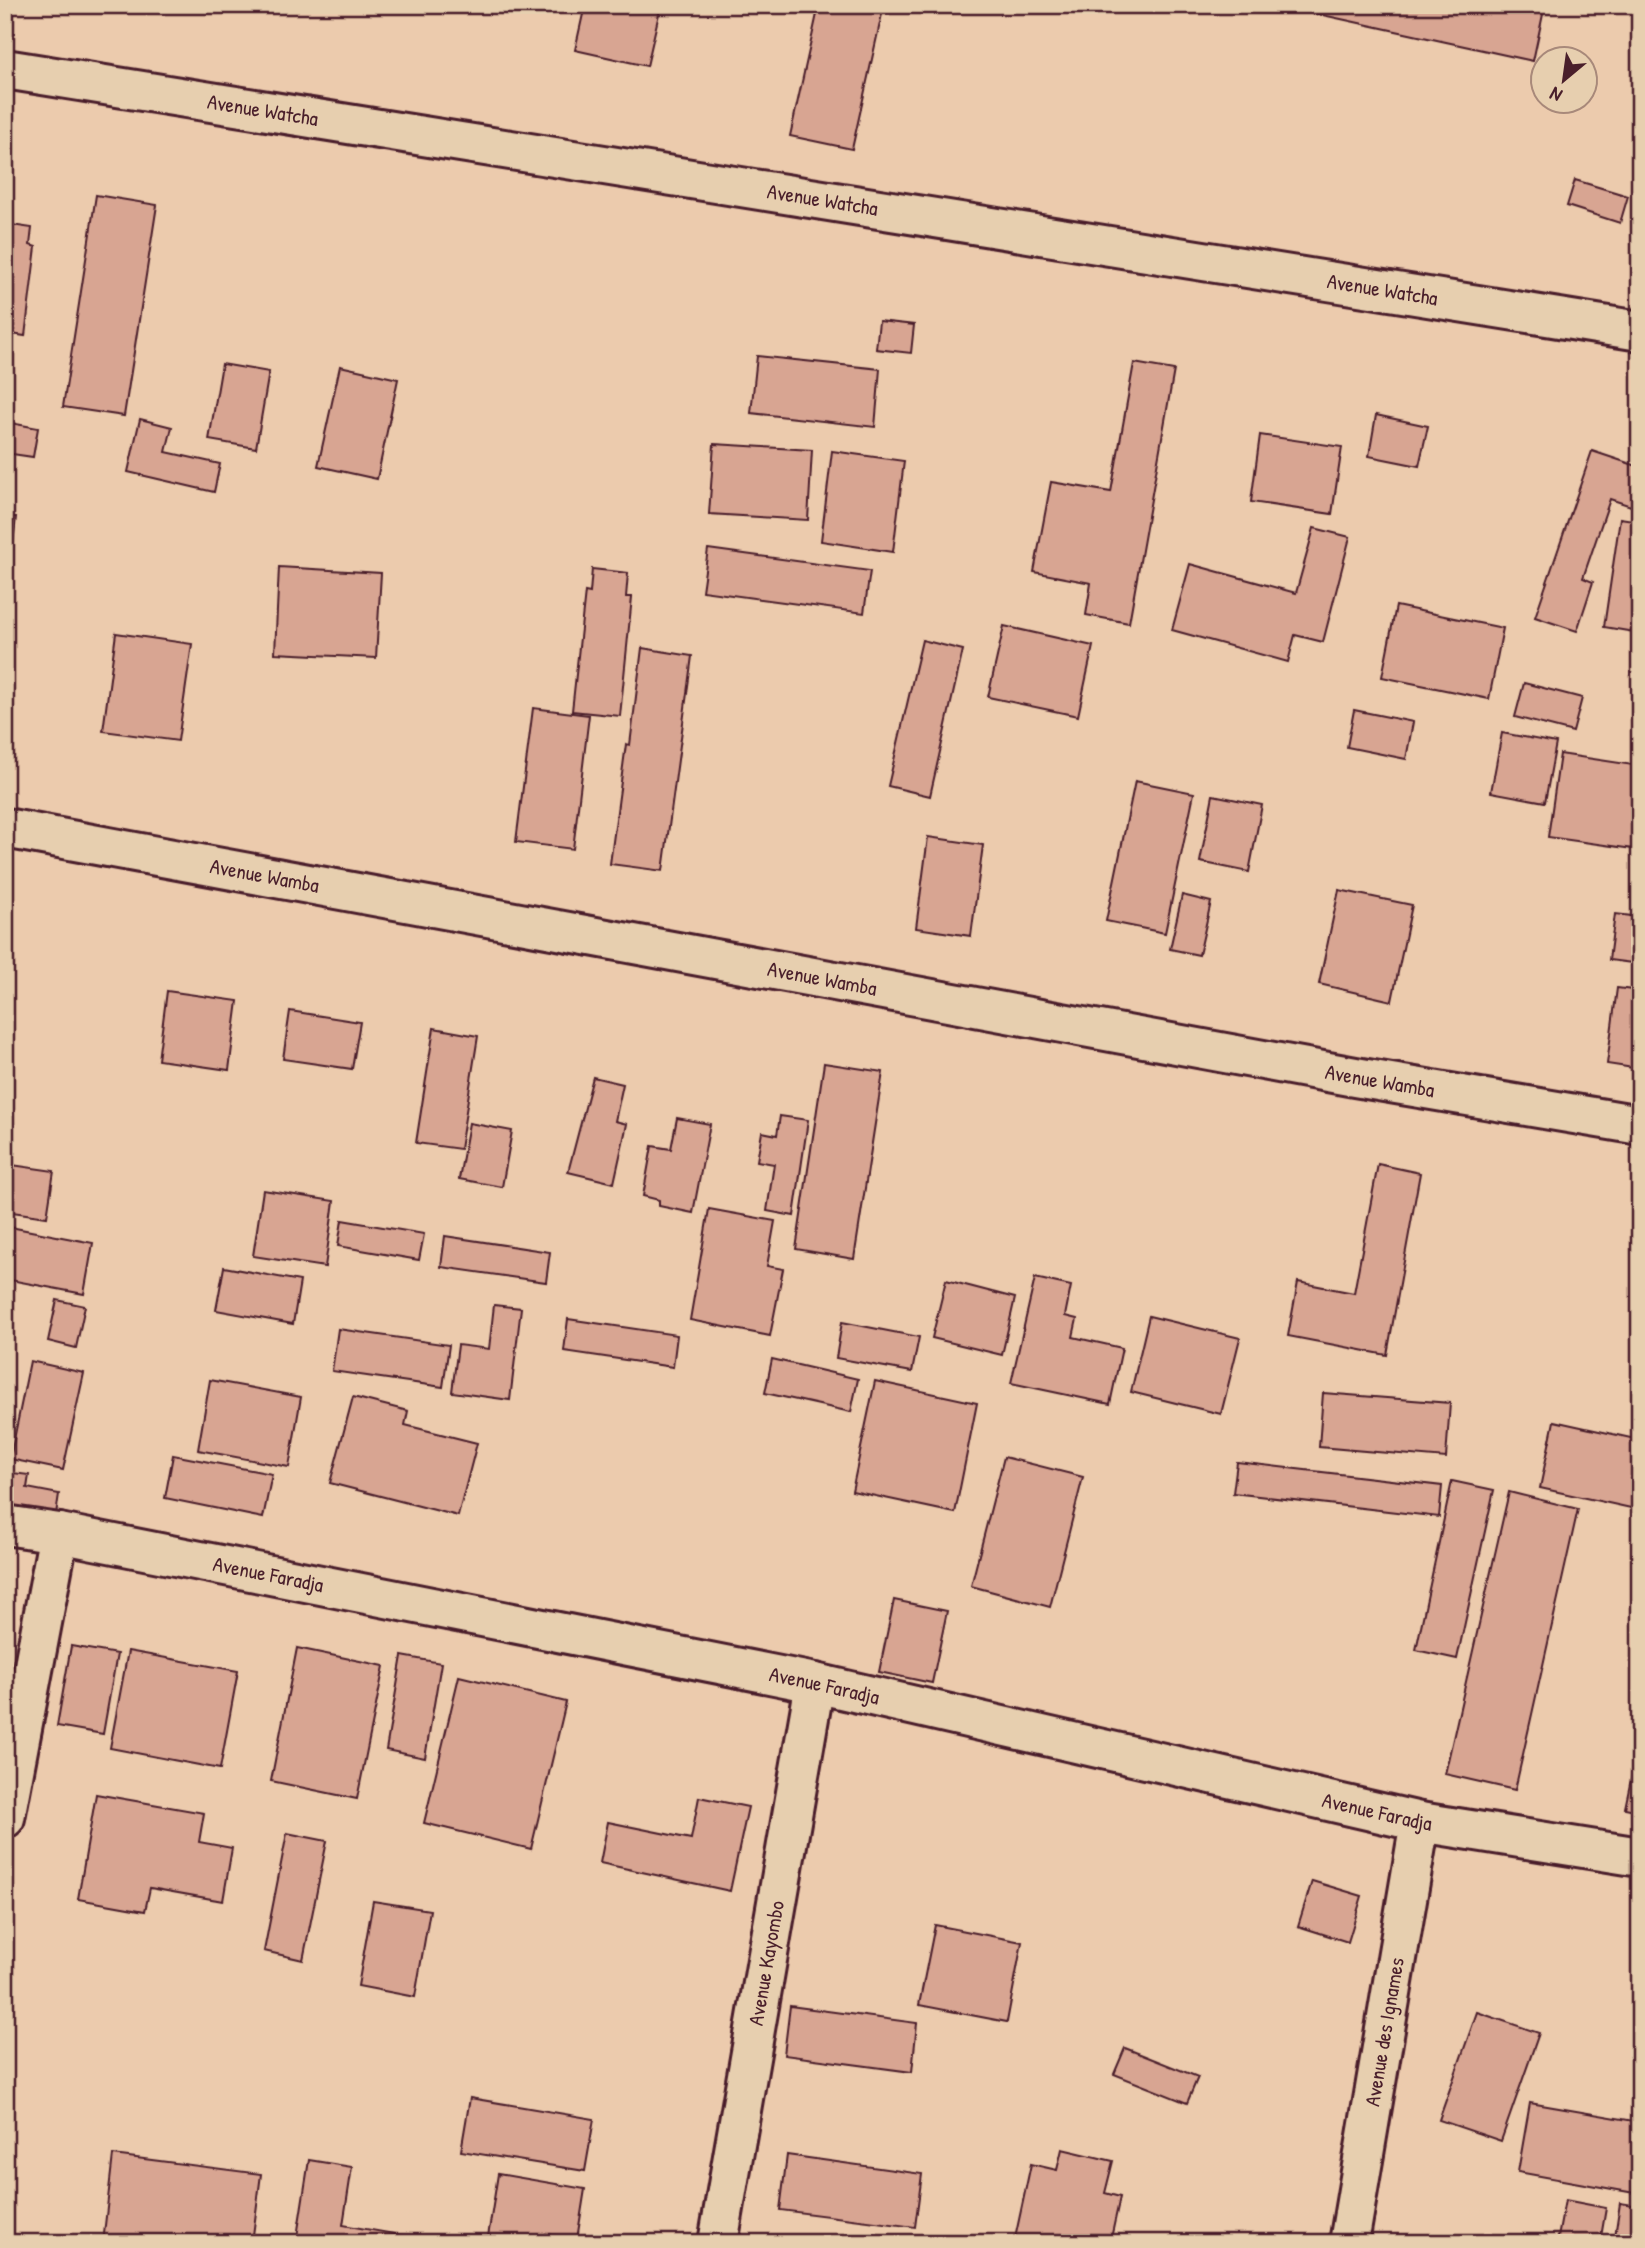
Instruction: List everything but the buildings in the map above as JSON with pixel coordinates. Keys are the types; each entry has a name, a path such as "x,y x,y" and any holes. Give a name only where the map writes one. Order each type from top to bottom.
{"street":[{"name":"Avenue Watcha","path":"5,69 1640,331"},
{"name":"Avenue Wamba","path":"5,828 1355,1077 1640,1125"},
{"name":"Avenue Faradja","path":"5,1525 59,1533 815,1683 1420,1822 1640,1857"},
{"path":"5,1818 59,1533"},
{"name":"Avenue Kayombo","path":"718,2243 815,1683"},
{"name":"Avenue des Ignames","path":"1349,2243 1420,1822"}]}
